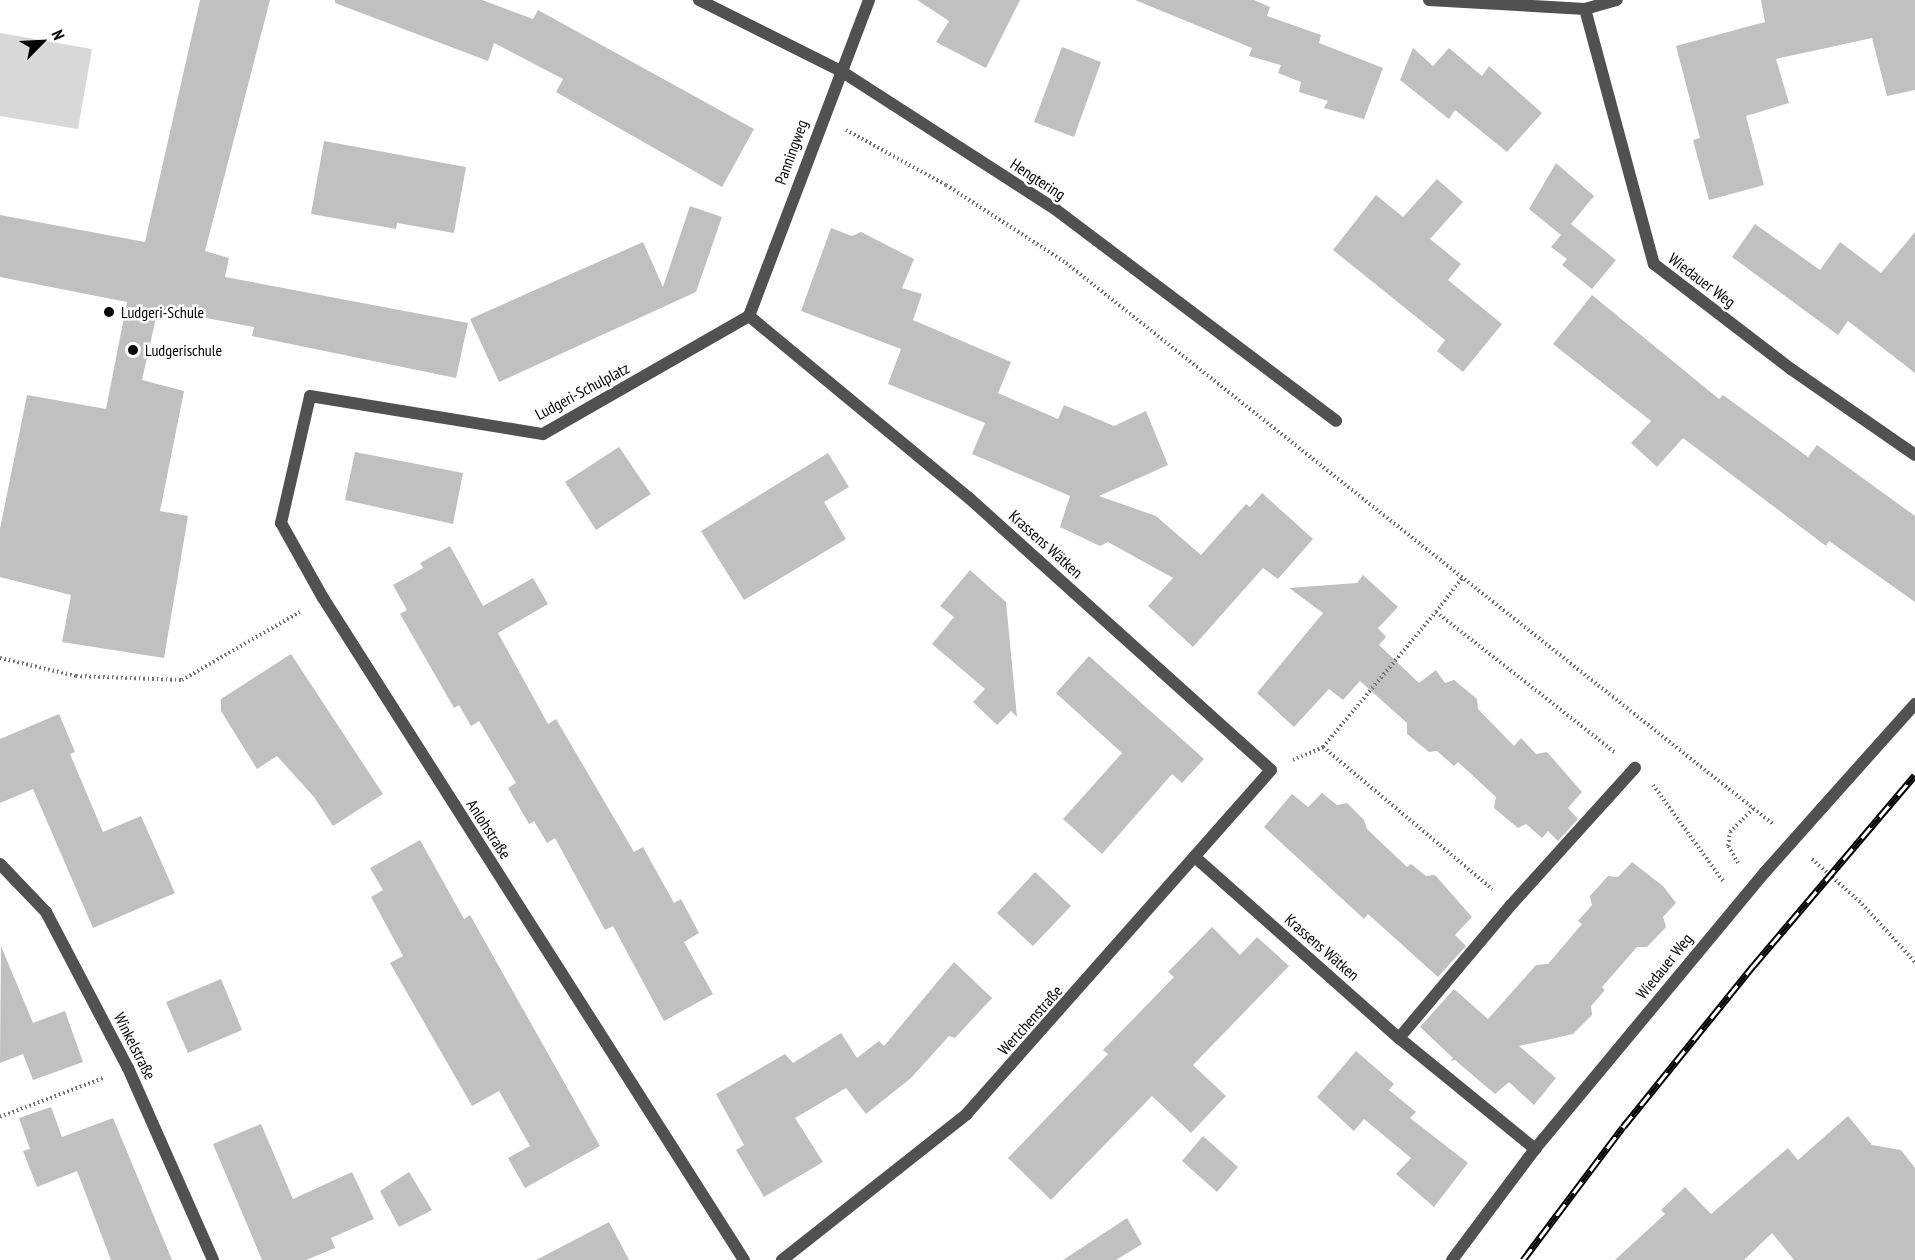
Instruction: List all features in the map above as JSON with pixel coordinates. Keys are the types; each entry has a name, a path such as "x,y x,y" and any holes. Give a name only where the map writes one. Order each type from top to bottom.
{"street":[{"name":"Hengtering","path":"699,0 841,71 1055,209 1336,421"},
{"name":"Panningweg","path":"749,316 822,117 869,0"},
{"path":"1429,0 1585,9 1617,0"},
{"name":"Wiedauer Weg","path":"1585,9 1654,264 1791,369 1915,455"},
{"name":"Ludgeri-Schulplatz","path":"310,396 543,434 749,316"},
{"name":"Krassens Wätken","path":"749,316 969,498 1271,770"},
{"name":"Anlohstraße","path":"310,396 281,523 323,598 744,1260"},
{"name":"Wiedauer Weg","path":"1452,1260 1535,1149 1752,886 1915,704"},
{"path":"1399,1038 1511,905 1635,768"},
{"name":"Wertchenstraße","path":"782,1260 967,1114 1196,858 1271,770"},
{"name":"Krassens Wätken","path":"1196,858 1399,1038 1535,1149"},
{"name":"Winkelstraße","path":"0,864 46,912 128,1068 213,1260"}],"path":[{"path":"822,117 946,185 1066,263 1754,808 1730,832 1728,840 1752,886"},
{"path":"1271,770 1323,747 1437,612 1463,577"},
{"path":"0,658 76,676 182,680 323,598"},
{"path":"1437,612 1635,768 1662,793 1738,903"},
{"path":"1323,747 1511,905"},
{"path":"1862,904 1915,962"},
{"path":"0,1118 128,1068"}],"shaded area":[{"path":"0,33 92,49 78,129 0,116"}],"building":[{"name":"Ludgerischule","path":"200,0 270,0 205,251 229,258 225,277 468,323 456,378 252,336 254,327 158,309 142,380 184,391 160,511 188,516 164,658 62,642 71,595 0,577 0,529 27,395 106,409 127,302 0,277 0,215 145,242"},
{"path":"335,0 482,0 533,19 538,10 754,129 722,187 556,92 563,79 494,43 488,61 335,3"},
{"path":"917,0 1020,0 986,68 936,42 949,21"},
{"path":"1135,0 1254,0 1270,7 1267,16 1321,35 1319,43 1383,68 1364,119 1324,108 1328,101 1299,92 1301,82 1278,73 1281,65 1249,56 1252,48"},
{"path":"1761,0 1915,0 1915,90 1887,96 1872,38 1776,59 1789,103 1746,116 1764,185 1709,200 1693,140 1700,138 1676,46 1765,22"},
{"path":"1062,47 1101,62 1074,137 1034,122"},
{"path":"1413,48 1433,66 1449,48 1482,76 1489,66 1542,113 1507,152 1455,110 1449,119 1400,80"},
{"path":"324,141 466,167 454,233 397,223 396,229 311,214"},
{"path":"1556,163 1594,196 1571,224 1616,260 1592,289 1562,265 1567,259 1551,247 1561,235 1529,209"},
{"path":"1437,179 1463,202 1430,239 1461,264 1448,280 1502,324 1463,372 1437,351 1445,340 1333,250 1376,195 1403,217"},
{"path":"690,206 722,217 696,292 499,382 470,319 643,242 663,287"},
{"path":"1755,224 1820,270 1840,242 1881,273 1915,232 1915,373 1848,321 1838,335 1732,257"},
{"path":"831,228 852,236 861,232 914,259 902,288 922,294 913,320 1011,362 998,393 1058,419 1064,405 1114,426 1146,411 1168,465 1099,496 1156,516 1201,555 1246,504 1250,507 1262,493 1313,539 1278,579 1263,568 1193,647 1148,606 1173,578 1108,542 1100,546 1060,527 1070,496 972,454 985,423 888,384 901,349 801,311"},
{"path":"1592,295 1719,399 1723,395 1808,457 1817,445 1915,516 1915,602 1829,541 1826,546 1683,438 1657,467 1631,443 1651,421 1553,344"},
{"path":"619,447 651,494 596,530 565,482"},
{"path":"355,452 463,473 453,524 345,500"},
{"path":"828,453 849,487 824,502 846,539 744,600 701,531"},
{"path":"450,546 483,606 533,578 548,604 498,633 548,724 556,719 634,852 643,847 674,903 681,899 699,933 684,942 713,994 664,1021 613,926 605,930 555,838 547,843 534,821 529,824 508,788 516,783 479,721 471,726 459,705 454,708 400,614 407,610 393,585 423,568 420,563"},
{"path":"970,570 1006,602 1017,717 1011,711 997,725 973,702 985,689 932,644 954,617 940,606"},
{"path":"1363,575 1398,607 1378,628 1386,637 1379,645 1419,683 1436,670 1445,683 1454,680 1477,699 1478,709 1514,746 1521,738 1536,754 1547,752 1582,792 1568,808 1578,819 1558,841 1548,831 1542,838 1526,824 1518,828 1494,808 1496,797 1458,762 1454,766 1437,751 1429,752 1407,734 1407,723 1360,681 1343,700 1329,689 1294,727 1257,693 1323,613 1289,588 1357,583"},
{"path":"291,654 383,794 333,826 314,797 277,756 257,769 221,711 221,699"},
{"path":"1089,656 1204,759 1182,783 1172,774 1102,854 1063,819 1122,753 1056,693"},
{"path":"59,714 75,752 70,754 103,832 141,816 175,893 93,928 33,789 0,803 0,739"},
{"path":"1322,793 1337,805 1347,803 1364,820 1367,829 1407,867 1411,864 1426,876 1435,875 1472,917 1455,935 1466,946 1438,977 1368,914 1364,919 1264,827 1292,794 1308,807"},
{"path":"420,840 464,919 470,915 600,1146 525,1188 508,1158 530,1146 499,1091 472,1106 390,963 403,956 371,897 383,890 370,868"},
{"path":"1632,862 1663,886 1676,903 1663,917 1666,927 1647,947 1637,947 1602,987 1605,990 1591,1006 1592,1015 1573,1034 1519,1046 1556,1078 1534,1105 1509,1082 1495,1094 1455,1060 1450,1061 1453,1058 1420,1027 1454,989 1488,1019 1536,965 1548,964 1582,924 1578,921 1592,905 1590,896 1608,876 1618,877"},
{"path":"1035,872 1071,906 1033,946 997,913"},
{"path":"1212,927 1240,955 1257,937 1289,966 1193,1065 1226,1096 1191,1133 1152,1096 1051,1200 1008,1158 1108,1054 1103,1050 1174,977 1168,972"},
{"path":"1,946 33,1023 65,1011 83,1062 33,1080 23,1054 0,1063"},
{"path":"954,962 992,998 955,1038 949,1036 911,1078 866,1114 846,1088 795,1118 823,1162 764,1197 736,1150 744,1145 716,1094 785,1054 793,1063 841,1033 857,1058 879,1041 884,1046"},
{"path":"221,979 242,1030 188,1053 166,1002"},
{"path":"1356,1051 1394,1084 1389,1090 1416,1112 1410,1118 1468,1163 1434,1207 1396,1174 1411,1158 1364,1119 1354,1131 1317,1097"},
{"path":"51,1107 62,1137 113,1118 172,1260 111,1260 77,1171 37,1187 23,1151 30,1149 19,1118"},
{"path":"1848,1116 1872,1145 1901,1150 1915,1168 1915,1260 1794,1260 1772,1233 1744,1260 1615,1260 1665,1214 1661,1210 1685,1187 1711,1214 1788,1148 1798,1160"},
{"path":"261,1124 293,1199 352,1172 374,1219 331,1238 335,1248 306,1260 262,1260 213,1144"},
{"path":"1203,1136 1238,1167 1217,1192 1182,1161"},
{"path":"409,1172 432,1210 399,1227 380,1191"},
{"path":"1127,1218 1142,1244 1116,1260 1063,1260"},
{"path":"609,1222 629,1260 536,1260"}],"railway":[{"path":"1523,1260 1623,1127 1753,966 1915,775"}],"place":[{"name":"Ludgeri-Schule","path":"109,312"},
{"name":"Ludgerischule","path":"133,350"}]}
